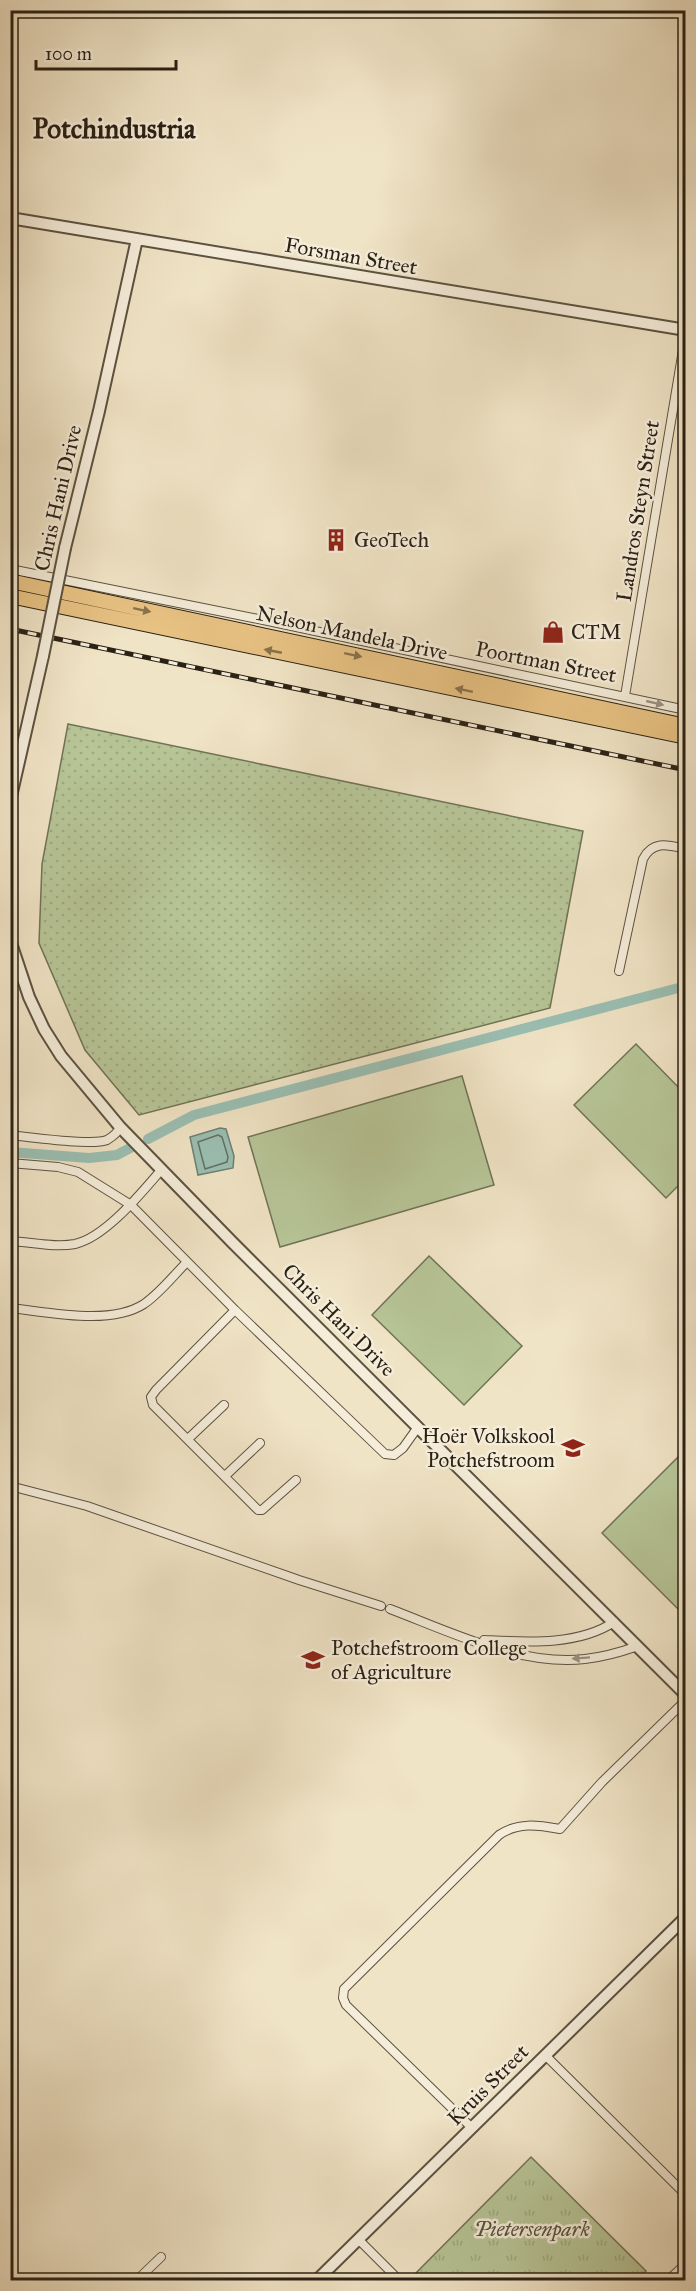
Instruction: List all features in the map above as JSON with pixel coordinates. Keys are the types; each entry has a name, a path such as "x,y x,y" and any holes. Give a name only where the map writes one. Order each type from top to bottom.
{"highway":[{"name":"Nelson Mandela Drive","path":"10,581 686,726"},
{"name":"Nelson Mandela Drive","path":"10,596 686,737"}],"street":[{"name":"Forsman Street","path":"10,218 686,331"},
{"name":"Chris Hani Drive","path":"10,801 65,548 99,411 137,239"},
{"name":"Landros Steyn Street","path":"625,696 686,331"},
{"name":"Poortman Street","path":"10,569 686,710"},
{"path":"619,971 648,850 666,844 686,849"},
{"name":"Chris Hani Drive","path":"10,940 29,997 44,1029 61,1056 120,1127 232,1242 686,1695"},
{"path":"10,1135 99,1141 108,1139 120,1127"},
{"path":"10,1163 58,1167 78,1172 131,1205 235,1310 385,1454 394,1455 398,1452 418,1427"},
{"path":"10,1241 67,1245 92,1237 131,1205 162,1169"},
{"path":"10,1308 84,1316 133,1311 155,1295 187,1262"},
{"path":"235,1310 151,1397 153,1405 258,1510 262,1510 296,1480"},
{"path":"188,1439 224,1405"},
{"path":"225,1476 260,1443"},
{"path":"10,1486 87,1506 381,1606"},
{"path":"390,1609 471,1639 546,1658 582,1659 638,1646"},
{"path":"471,1639 513,1641 568,1638 601,1631 614,1622"},
{"path":"472,2128 346,2005 343,1998 344,1989 499,1835 509,1828 522,1825 560,1829 602,1782 686,1700"},
{"name":"Kruis Street","path":"317,2280 686,1917"},
{"path":"545,2055 686,2195"},
{"path":"359,2240 399,2280"},
{"path":"137,2280 161,2257"},
{"path":"668,2280 686,2264"}],"green space":[{"path":"68,724 583,831 550,1008 139,1115 85,1050 39,943 42,864"},
{"path":"636,1044 685,1094 685,1179 666,1198 574,1105"},
{"path":"462,1076 494,1185 280,1247 248,1137"},
{"path":"429,1256 522,1346 464,1405 372,1315"},
{"path":"685,1450 685,1616 602,1533"},
{"name":"Pietersenpark","path":"531,2157 646,2271 636,2280 424,2280 416,2273"}],"water":[{"path":"220,1128 226,1129 234,1156 233,1168 198,1175 190,1137"}],"waterway":[{"path":"148,1139 194,1115 686,986"},
{"path":"10,1152 89,1158 117,1155 132,1147"}],"railway":[{"path":"10,629 686,770"}],"place":[{"name":"GeoTech","path":"336,540"},
{"name":"CTM","path":"553,632"},
{"name":"Hoër Volkskool Potchefstroom","path":"573,1448"},
{"name":"Potchefstroom College of Agriculture","path":"313,1660"}],"district":[{"name":"Potchindustria","path":"114,129"}]}
